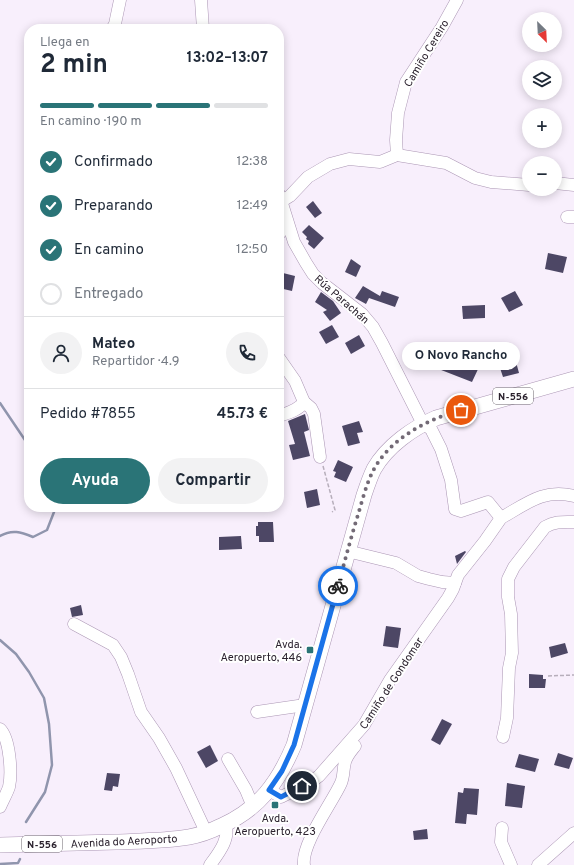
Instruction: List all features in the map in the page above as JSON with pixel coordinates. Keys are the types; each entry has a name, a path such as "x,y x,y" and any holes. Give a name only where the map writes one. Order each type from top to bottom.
{"main road":[{"name":"Avenida do Aeroporto","path":"0,844 157,841 190,837 225,824 237,818 253,806 269,790 282,771 294,745 347,551 364,495 374,469 388,451 404,437 423,424 452,413 574,379"}],"street":[{"path":"115,24 120,0"},
{"path":"200,0 202,24"},
{"name":"Camiño Cereiro","path":"397,156 396,140 398,114 406,82 442,27 457,0"},
{"path":"284,197 290,196 308,177 330,164 349,160 380,162 397,156 446,163 475,178 491,182 522,184"},
{"path":"562,184 574,185"},
{"name":"Rúa Parachán","path":"284,231 294,242 313,274 322,283 362,314 373,326 423,424"},
{"path":"284,366 294,381 304,402 312,408 320,457"},
{"path":"284,414 297,409 304,402"},
{"path":"423,424 431,429 441,449 450,480 455,509 461,511 488,502 501,518"},
{"name":"Camiño de Gondomar","path":"269,790 281,797 311,782 319,776 364,725 390,680 448,598 458,575 486,541 501,518 539,497 557,493 574,496"},
{"path":"504,737 509,668 512,653 511,614 508,587 510,573 545,527 551,523 574,522"},
{"path":"347,551 396,563 418,576 429,580 455,583"},
{"path":"74,624 113,645 117,651 128,674 141,712 159,738 176,768 206,832"},
{"path":"257,712 305,705"},
{"path":"304,865 308,845 322,814 336,793 342,780 345,761 349,753 368,731 374,720 372,710"},
{"path":"0,729 3,732 7,743 10,768 9,788 0,807"},
{"path":"228,759 246,790 253,806"},
{"path":"210,865 225,841 228,830 225,824"},
{"path":"502,828 501,842 511,865"},
{"path":"538,865 574,833"}],"path":[{"path":"320,457 333,500 335,510 332,512"},
{"path":"548,676 574,675"}],"building":[{"path":"313,201 322,213 315,218 306,207"},
{"path":"309,225 324,238 314,249 308,244 309,241 306,239 307,237 302,232"},
{"path":"548,253 567,257 563,273 545,269"},
{"path":"351,259 361,266 356,277 345,272"},
{"path":"284,273 295,276 292,291 284,289"},
{"path":"363,286 380,296 382,291 399,297 395,307 369,298 366,304 355,298"},
{"path":"515,291 523,305 509,312 501,298"},
{"path":"321,292 333,301 341,313 330,321 323,312 327,310 315,302"},
{"path":"485,305 485,318 463,319 462,306"},
{"path":"332,325 339,337 326,344 319,332"},
{"path":"359,335 365,346 351,354 345,343"},
{"path":"443,351 479,367 472,382 436,368"},
{"path":"516,362 519,373 503,377 500,368"},
{"path":"305,414 309,430 304,432 310,456 293,460 289,445 295,444 288,421"},
{"path":"359,421 363,432 357,433 360,443 348,446 342,426"},
{"path":"338,460 353,467 346,482 334,477 336,472 333,471"},
{"path":"317,489 320,505 307,508 304,492"},
{"path":"258,522 273,522 274,542 259,542 259,536 256,536 256,526 258,526"},
{"path":"241,536 242,549 219,550 219,537"},
{"path":"465,551 466,552 457,564 455,556"},
{"path":"81,605 83,615 72,617 70,608"},
{"path":"386,626 401,628 398,648 383,646"},
{"path":"565,643 568,653 551,658 549,647"},
{"path":"529,674 543,675 543,679 546,679 545,688 529,688"},
{"path":"442,719 452,724 440,745 431,740"},
{"path":"210,745 218,761 206,768 197,752"},
{"path":"558,753 573,758 569,769 554,765"},
{"path":"519,754 539,759 535,772 515,767"},
{"path":"107,773 120,774 118,787 113,786 112,791 104,790"},
{"path":"507,783 525,786 522,808 505,806"},
{"path":"464,788 479,789 477,815 467,814 466,824 455,823 458,792 463,793"},
{"path":"427,829 428,839 414,840 413,831"}],"waterway":[{"path":"0,403 24,439"},
{"path":"0,536 9,532 16,532 33,537 47,530 54,512"},
{"path":"0,640 16,654 29,672 44,698 49,724 52,765 45,792 26,822"},
{"path":"0,864 18,863 20,859"}],"way so far":[{"path":"338,586 364,495 374,469 378,463 388,451 411,431 436,418 461,410"}],"place":[{"name":"O Novo Rancho","path":"461,410"},
{"name":"Avda. Aeropuerto, 446","path":"310,650"},
{"name":"Avda. Aeropuerto, 423","path":"275,805"}],"route":[{"path":"302,786 281,797 269,790 282,771 294,745 338,586"}]}
